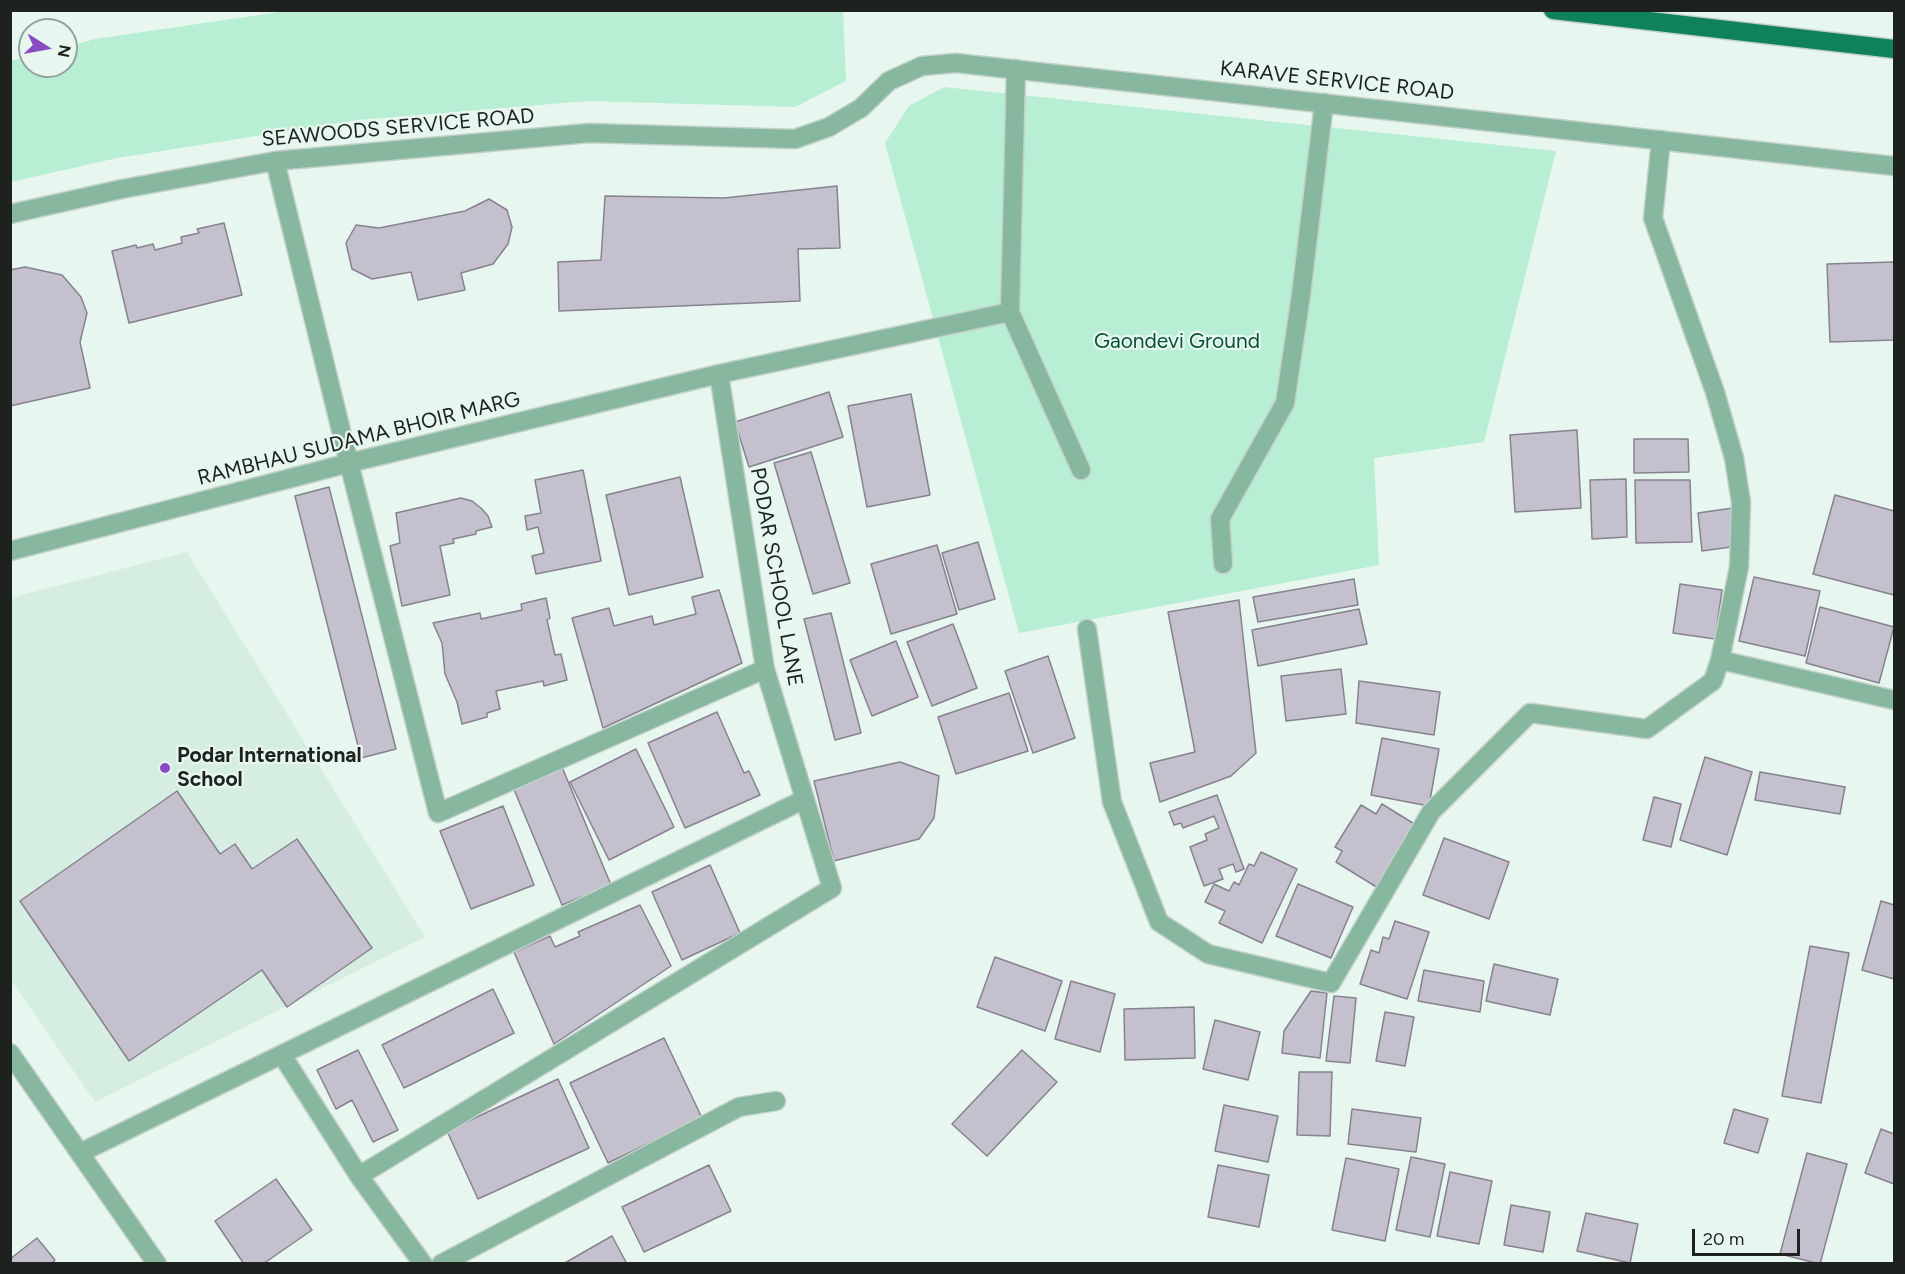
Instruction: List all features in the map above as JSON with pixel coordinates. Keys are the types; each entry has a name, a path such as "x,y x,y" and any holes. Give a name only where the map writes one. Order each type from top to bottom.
{"main road":[{"path":"1553,10 1894,49"}],"street":[{"name":"KARAVE SERVICE ROAD","path":"795,139 829,127 861,108 890,81 922,66 956,63 1894,166"},
{"path":"1016,69 1010,312 1081,470"},
{"path":"1223,564 1220,519 1285,403 1301,295 1324,103"},
{"name":"SEAWOODS SERVICE ROAD","path":"10,214 122,189 274,161 590,133 795,139"},
{"path":"1087,629 1112,802 1159,922 1208,954 1331,983 1431,812 1530,713 1647,729 1713,681 1720,660 1739,567 1741,502 1734,458 1715,392 1653,218 1661,140"},
{"path":"274,161 438,813 765,669"},
{"name":"RAMBHAU SUDAMA BHOIR MARG","path":"10,551 349,463 719,374 1010,312"},
{"name":"PODAR SCHOOL LANE","path":"359,1176 832,888 765,669 719,374"},
{"path":"1720,660 1894,700"},
{"path":"80,1153 805,799"},
{"path":"10,1053 157,1263"},
{"path":"282,1055 359,1176 423,1263"},
{"path":"441,1263 740,1107 776,1101"}],"shaded area":[{"name":"Podar International School","path":"187,552 425,937 95,1102 11,980 10,598"}],"green space":[{"path":"293,10 843,11 846,81 795,107 588,101 358,120 117,158 11,182 11,61 18,59 18,78 78,78 78,44 95,39"},
{"name":"Gaondevi Ground","path":"944,87 1556,151 1484,442 1374,458 1379,565 1019,633 885,143 909,106"}],"building":[{"path":"837,186 840,248 798,249 800,301 559,311 558,262 601,260 605,196 724,198"},
{"path":"489,199 507,210 512,227 508,244 493,264 461,273 465,290 418,300 411,272 372,279 352,269 346,243 356,225 379,228 465,211"},
{"path":"224,223 242,295 129,323 112,251 136,245 137,248 153,244 155,250 182,243 181,237 199,233 197,229"},
{"path":"1894,262 1894,340 1830,342 1827,264"},
{"path":"25,267 62,275 81,297 87,313 80,342 90,388 10,406 10,270"},
{"path":"829,392 843,437 749,467 735,422"},
{"path":"911,394 930,495 867,507 848,406"},
{"path":"1577,430 1581,508 1515,512 1510,435"},
{"path":"1634,439 1688,439 1689,472 1634,473"},
{"path":"811,452 850,583 813,594 774,463"},
{"path":"583,470 601,561 536,574 532,556 544,553 538,527 527,530 525,516 541,513 535,480"},
{"path":"680,477 703,577 629,595 606,495"},
{"path":"1626,479 1627,537 1592,539 1590,480"},
{"path":"1635,480 1690,480 1692,542 1636,543"},
{"path":"329,487 396,749 361,758 295,496"},
{"path":"1835,495 1894,511 1894,595 1813,574"},
{"path":"461,498 472,501 481,508 488,516 492,527 476,531 476,534 453,539 454,543 440,546 450,595 402,606 390,546 400,543 396,513"},
{"path":"1733,508 1738,546 1702,551 1698,513"},
{"path":"978,542 995,599 959,610 942,553"},
{"path":"937,545 957,614 891,634 871,564"},
{"path":"1754,577 1820,591 1805,656 1739,641"},
{"path":"1354,579 1358,605 1258,622 1253,597"},
{"path":"1680,584 1722,590 1715,639 1673,633"},
{"path":"719,590 742,663 603,728 572,618 609,608 614,626 652,616 654,625 696,614 692,597"},
{"path":"546,598 550,618 547,620 555,655 561,654 567,680 544,686 543,681 496,691 500,709 487,713 487,717 462,724 457,702 445,674 442,643 433,623 480,613 481,619 522,610 521,604"},
{"path":"1239,600 1256,753 1231,776 1160,802 1150,763 1195,752 1168,612"},
{"path":"1820,607 1894,627 1879,683 1806,663"},
{"path":"1359,609 1367,644 1258,666 1252,630"},
{"path":"831,613 861,733 835,740 804,619"},
{"path":"953,624 977,688 932,706 907,642"},
{"path":"896,641 918,697 872,716 850,660"},
{"path":"1048,656 1075,738 1033,753 1005,671"},
{"path":"1341,669 1346,714 1286,721 1281,676"},
{"path":"1359,681 1440,692 1434,735 1356,723"},
{"path":"1009,693 1028,751 956,774 938,717"},
{"path":"717,712 744,773 749,771 760,795 685,828 648,743"},
{"path":"1382,738 1439,749 1429,806 1371,795"},
{"path":"636,749 674,827 609,860 570,782"},
{"path":"1705,757 1752,772 1727,855 1680,840"},
{"path":"900,762 939,776 934,818 919,839 834,861 814,781"},
{"path":"562,767 611,885 562,905 513,787"},
{"path":"1760,772 1845,787 1840,814 1755,800"},
{"name":"Podar International School","path":"177,791 220,854 235,844 252,869 297,839 372,948 287,1007 262,970 129,1061 20,901"},
{"path":"1217,795 1244,869 1236,872 1233,864 1219,869 1223,879 1204,886 1190,847 1207,840 1205,834 1219,828 1214,816 1183,828 1181,823 1174,825 1169,812"},
{"path":"1654,797 1681,804 1671,847 1643,840"},
{"path":"1382,804 1416,825 1378,888 1336,862 1342,851 1335,847 1361,805 1376,814"},
{"path":"503,806 534,885 471,909 440,831"},
{"path":"1444,838 1509,862 1489,919 1423,895"},
{"path":"1261,852 1297,869 1262,943 1219,923 1225,911 1205,902 1214,884 1229,891 1234,882 1239,885 1249,864 1254,866"},
{"path":"710,865 740,933 682,960 652,892"},
{"path":"1298,884 1353,907 1331,958 1276,936"},
{"path":"1881,901 1894,905 1894,979 1862,970"},
{"path":"640,905 671,966 554,1044 514,952 550,936 555,947 580,936 578,932"},
{"path":"1395,921 1429,932 1407,999 1360,984 1371,950 1379,953 1383,937 1389,939"},
{"path":"1810,946 1849,953 1821,1103 1782,1096"},
{"path":"995,957 1062,981 1045,1031 977,1007"},
{"path":"1494,964 1558,979 1550,1015 1486,1001"},
{"path":"1424,970 1484,981 1480,1012 1418,1001"},
{"path":"1071,981 1115,994 1100,1052 1055,1039"},
{"path":"493,989 514,1033 404,1088 382,1045"},
{"path":"1311,991 1327,993 1320,1058 1282,1053 1284,1031"},
{"path":"1334,996 1356,998 1350,1063 1326,1061"},
{"path":"1194,1007 1195,1058 1125,1060 1124,1009"},
{"path":"1385,1012 1414,1017 1405,1066 1376,1061"},
{"path":"1215,1020 1260,1032 1248,1080 1203,1069"},
{"path":"664,1038 702,1118 608,1163 570,1083"},
{"path":"358,1050 398,1130 373,1142 352,1100 336,1109 317,1070"},
{"path":"1022,1050 1057,1082 987,1156 952,1124"},
{"path":"1299,1072 1332,1072 1330,1136 1297,1135"},
{"path":"558,1079 589,1148 478,1199 447,1131"},
{"path":"1224,1105 1278,1116 1268,1162 1215,1151"},
{"path":"1352,1109 1421,1118 1416,1152 1348,1144"},
{"path":"1734,1109 1768,1119 1758,1153 1724,1143"},
{"path":"1881,1129 1894,1134 1894,1184 1865,1173"},
{"path":"1807,1153 1847,1164 1820,1264 1780,1254"},
{"path":"1411,1157 1445,1164 1430,1237 1396,1230"},
{"path":"1346,1158 1399,1169 1385,1241 1332,1230"},
{"path":"709,1165 731,1211 644,1252 622,1207"},
{"path":"1218,1165 1269,1175 1259,1227 1208,1217"},
{"path":"1450,1172 1492,1181 1479,1244 1437,1236"},
{"path":"276,1179 312,1230 263,1264 244,1264 215,1221"},
{"path":"1511,1205 1550,1212 1543,1252 1504,1245"},
{"path":"1586,1213 1638,1224 1630,1263 1577,1251"},
{"path":"612,1236 627,1264 563,1264"},
{"path":"37,1238 55,1260 51,1264 10,1264 10,1259"}],"place":[{"name":"Podar International School","path":"165,768"}]}
